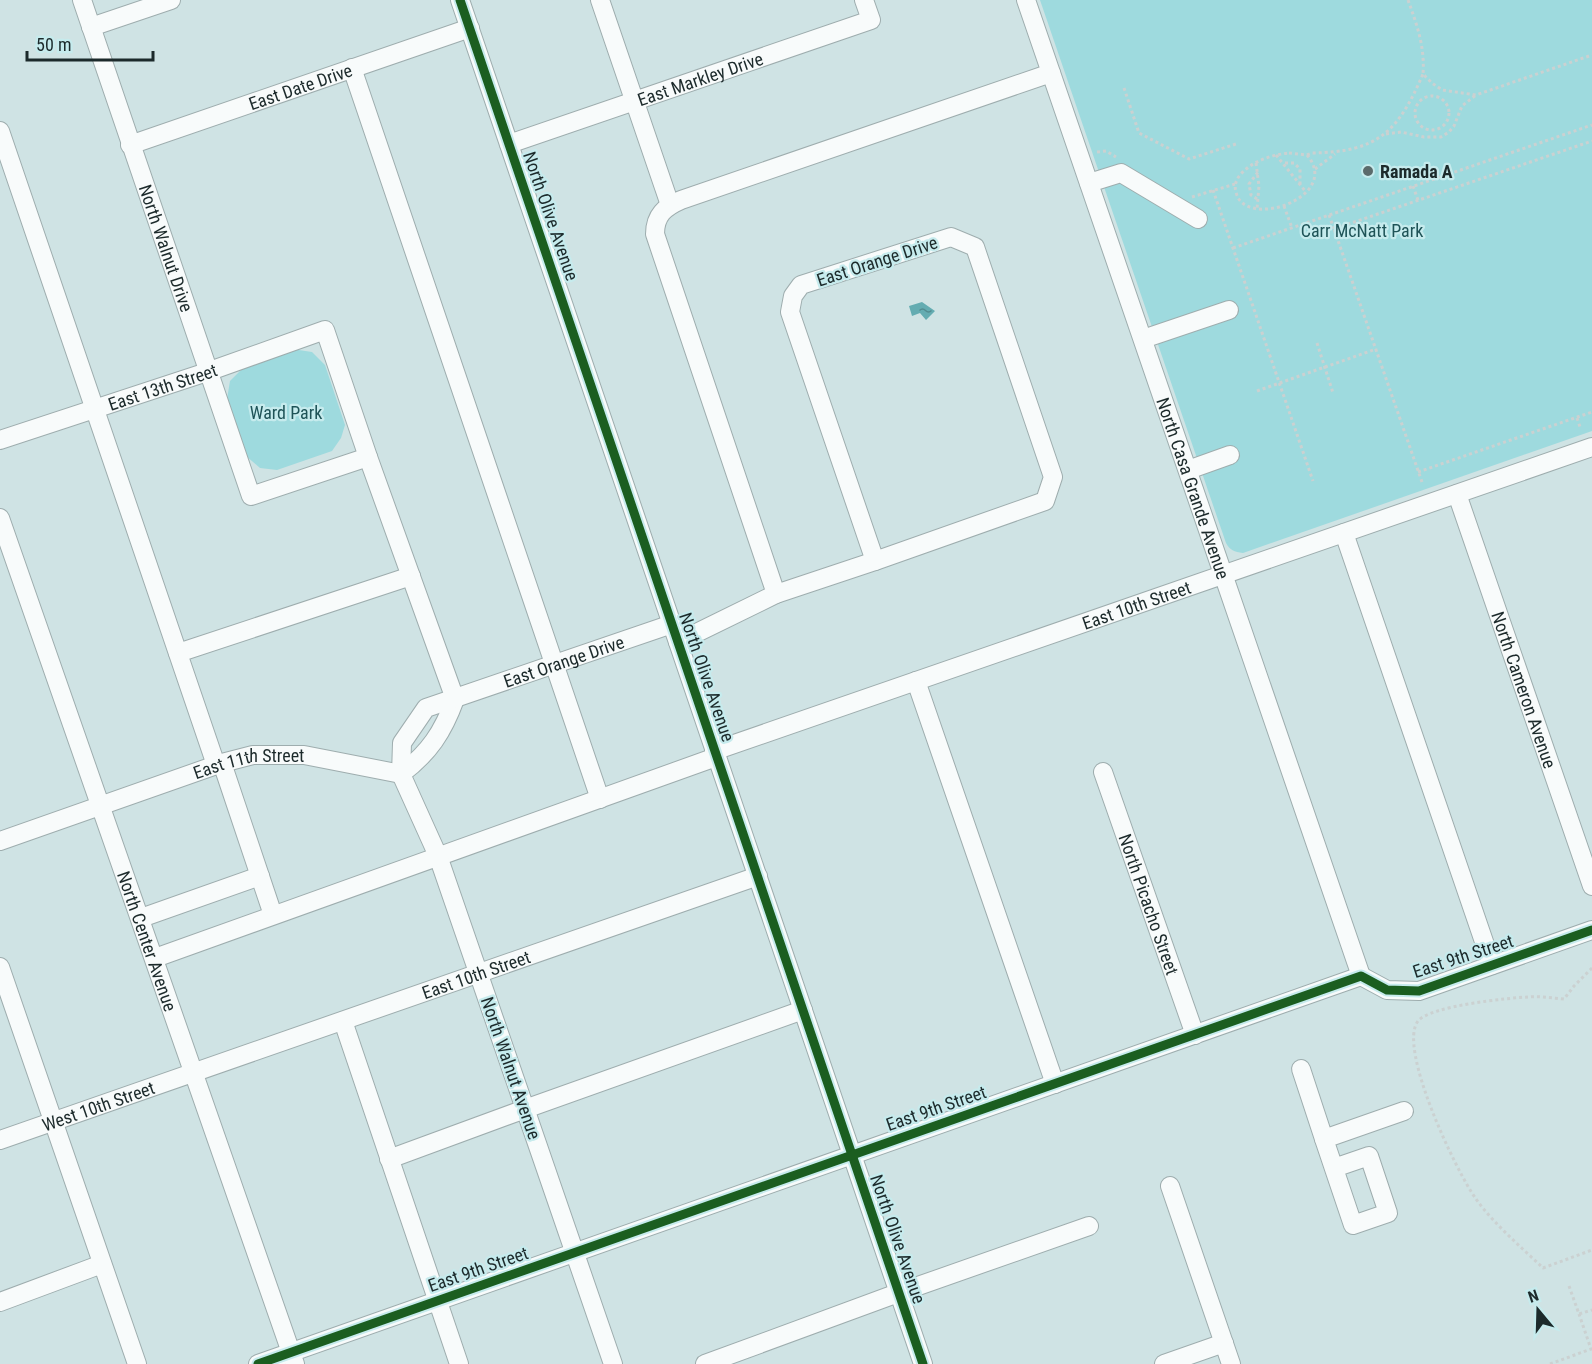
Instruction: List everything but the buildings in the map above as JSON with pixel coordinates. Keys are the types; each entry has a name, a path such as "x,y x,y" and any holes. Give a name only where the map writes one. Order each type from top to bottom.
{"street":[{"name":"North Walnut Drive","path":"82,0 250,496 368,457"},
{"path":"91,27 171,0"},
{"name":"North Olive Avenue","path":"460,0 923,1364"},
{"path":"600,0 670,205"},
{"name":"East Markley Drive","path":"509,144 871,20 864,0"},
{"name":"North Casa Grande Avenue","path":"1026,0 1361,976"},
{"name":"East Date Drive","path":"130,145 470,28"},
{"path":"352,68 600,799"},
{"path":"776,594 655,234 655,223 660,213 670,205 1051,73"},
{"path":"0,131 178,653 273,915"},
{"path":"1089,183 1121,173 1198,219"},
{"name":"East Orange Drive","path":"678,642 776,594 875,561 1045,501 1053,477 975,247 951,237 801,285 793,296 789,312 875,561"},
{"path":"1143,339 1229,310"},
{"name":"East 13th Street","path":"0,440 207,372 325,330 368,457"},
{"name":"East 10th Street","path":"154,958 600,799 715,754 916,681 1457,494 1590,454"},
{"path":"1188,470 1230,455"},
{"path":"368,457 455,699 446,725 422,758 401,774"},
{"name":"North Cameron Avenue","path":"1457,494 1592,886"},
{"name":"North Center Avenue","path":"0,518 293,1358"},
{"path":"1344,533 1492,965"},
{"path":"178,653 411,576"},
{"name":"East Orange Drive","path":"401,774 402,742 426,708 672,624"},
{"path":"916,681 1055,1084"},
{"name":"East 11th Street","path":"0,841 219,764 253,755 304,755 401,774"},
{"name":"North Picacho Street","path":"1103,772 1195,1035"},
{"name":"North Walnut Avenue","path":"401,774 438,856 613,1364"},
{"path":"141,918 260,876"},
{"name":"East 10th Street","path":"195,1072 758,876"},
{"name":"East 9th Street","path":"258,1364 293,1358 436,1301 1361,976 1387,990 1419,991 1592,930"},
{"path":"2,978 137,1364"},
{"path":"389,1159 803,1010"},
{"path":"343,1021 459,1364"},
{"path":"1301,1069 1334,1168"},
{"name":"West 10th Street","path":"0,1140 195,1072"},
{"path":"1323,1139 1404,1111"},
{"path":"1172,1193 1231,1364"},
{"path":"705,1364 1089,1226"},
{"path":"0,1302 102,1264"},
{"path":"1164,1364 1224,1343"}],"path":[{"path":"1307,155 1313,162 1315,179 1306,192 1284,206 1269,210 1257,209 1239,200 1235,184 1241,173 1256,163 1276,155 1336,152 1362,146 1384,134 1403,115 1423,74 1424,56 1420,35 1408,0"},
{"path":"1384,134 1401,132 1424,137 1441,137 1449,132 1462,106 1476,95 1592,55"},
{"path":"1423,74 1442,90 1476,95"},
{"path":"1124,88 1139,133 1189,159 1236,144"},
{"path":"1439,97 1442,90"},
{"path":"1426,96 1439,97 1446,102 1450,114 1446,124 1436,130 1426,129 1416,119 1416,106 1426,96"},
{"path":"1410,102 1416,106"},
{"path":"1450,114 1458,116"},
{"path":"1233,248 1592,125"},
{"path":"1424,137 1426,129"},
{"path":"1334,230 1592,141"},
{"path":"1315,169 1336,152"},
{"path":"1276,155 1306,192"},
{"path":"1256,163 1258,172 1257,209"},
{"path":"1283,163 1298,165 1301,174 1300,186"},
{"path":"1257,199 1251,195 1249,184 1258,172"},
{"path":"1235,184 1213,190 1313,482"},
{"path":"1413,186 1418,200"},
{"path":"1284,206 1292,228"},
{"path":"1329,215 1422,482"},
{"path":"1317,343 1333,393"},
{"path":"1257,391 1376,349"},
{"path":"1418,472 1592,412"},
{"path":"1577,418 1580,427"},
{"path":"1592,968 1564,999 1530,996 1475,1003 1425,1016 1418,1021 1414,1030 1417,1064 1431,1112 1451,1158 1476,1200 1543,1268 1592,1250"},
{"path":"1550,1364 1591,1349 1569,1286"},
{"path":"1579,1314 1592,1310"}],"green space":[{"name":"Carr McNatt Park","path":"1040,0 1592,0 1592,431 1243,553 1231,549 1226,543"},
{"name":"Ward Park","path":"292,349 312,352 325,365 345,425 341,438 332,451 277,470 260,468 246,456 227,399 230,381 245,366"}],"water":[{"path":"922,302 935,311 926,320 920,313 912,316 909,306"}],"cycle path":[{"path":"460,0 923,1364"},
{"path":"258,1364 1361,976 1387,990 1419,991 1592,930"}],"place":[{"name":"Ramada A","path":"1368,171"}]}
